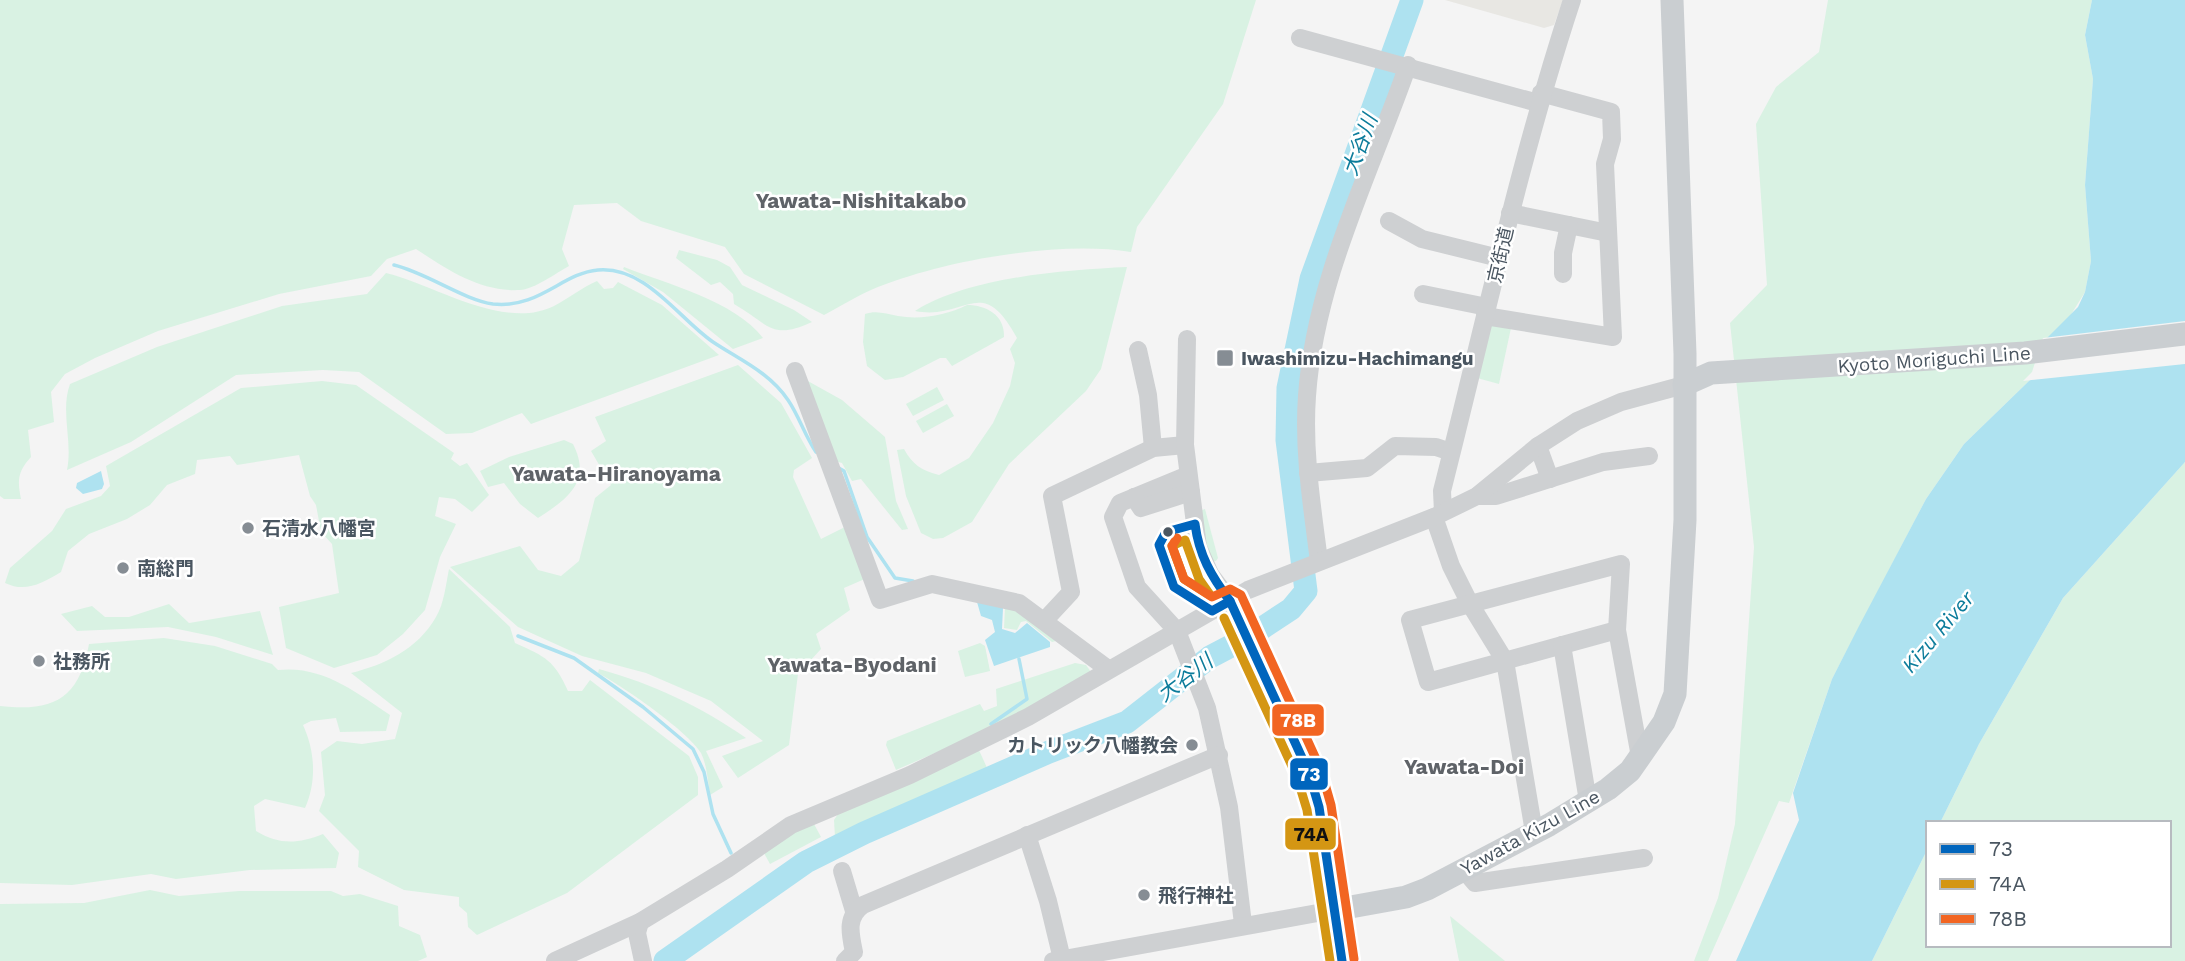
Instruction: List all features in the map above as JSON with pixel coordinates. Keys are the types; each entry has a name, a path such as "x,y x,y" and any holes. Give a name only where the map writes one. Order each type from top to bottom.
{"main road":[{"path":"1672,0 1684,385"},
{"name":"Kyoto Moriguchi Line","path":"1724,380 2025,354 2185,334"},
{"name":"Kyoto Moriguchi Line","path":"1684,385 1711,373 1724,380 2023,369 2185,349"},
{"name":"Yawata Kizu Line","path":"1335,910 1406,897 1464,870 1534,832 1608,789 1640,757 1664,722 1675,694 1685,520 1684,385"},
{"path":"1335,910 1342,961"}],"street":[{"name":"京街道","path":"1438,515 1451,452 1539,98 1572,0"},
{"path":"1300,38 1539,98 1611,112 1612,139 1605,164 1613,337 1486,311 1423,294"},
{"path":"1316,562 1305,438 1307,394 1317,325 1353,208 1407,65"},
{"path":"1510,213 1608,233"},
{"path":"1389,222 1422,239 1499,257"},
{"path":"1563,274 1563,253 1569,225"},
{"path":"1027,835 1059,960 1243,924 1335,910 1319,807 1309,773 1230,601 1210,574 1199,547 1185,445 1186,339"},
{"path":"1138,350 1148,395 1153,448"},
{"path":"795,371 880,600 932,584 1019,603 1108,669"},
{"path":"555,961 640,922 727,869 790,825 910,775 1016,723 1230,601 1316,562 1438,515 1477,496 1538,446 1599,411 1684,385"},
{"path":"1045,620 1071,592 1052,496 1153,448 1185,445"},
{"path":"1308,473 1367,468 1395,446 1436,447 1451,452"},
{"path":"1538,446 1550,479"},
{"path":"1477,496 1496,496 1603,461 1649,456"},
{"path":"1190,484 1134,496 1120,503 1114,517 1137,587 1177,631 1202,695 1219,755 1235,842 1243,924"},
{"path":"1438,515 1451,566 1470,604 1505,661 1534,832"},
{"path":"1617,630 1428,682 1410,620 1621,565 1617,630 1640,757"},
{"path":"1562,645 1588,801"},
{"path":"854,911 1219,755"},
{"path":"1464,870 1475,883 1644,858"},
{"path":"842,871 854,911 849,929 854,952 845,961"},
{"path":"638,958 637,933 640,922"}],"shaded area":[{"path":"1445,0 1563,0 1554,25 1544,28"}],"green space":[{"path":"0,0 1256,0 1223,104 1137,227 1131,252 1102,249 1035,251 964,262 930,270 871,290 824,315 744,274 725,247 641,221 617,203 574,205 562,249 569,266 526,289 505,290 478,283 452,272 416,249 387,259 371,276 279,294 158,331 95,358 65,374 51,392 54,422 28,430 31,457 20,476 21,499 4,499 0,496"},
{"path":"1828,0 2092,0 2085,35 2093,79 2085,185 2091,261 2085,292 2031,379 1964,444 1926,499 1832,679 1789,803 1779,801 1708,961 1694,961 1718,898 1735,824 1754,547 1730,323 1767,285 1756,124 1776,87 1819,52"},
{"path":"679,250 717,260 730,267 742,285 794,310 812,322 787,330 771,328 734,304 733,294 720,282 711,285 676,258"},
{"path":"624,267 718,304 751,325 763,338 733,349 663,292 623,269"},
{"path":"1127,267 1101,369 1086,391 1009,464 972,522 943,538 933,539 921,533 906,496 897,450 904,449 918,466 939,475 969,458 993,423 1010,386 1015,363 1010,349 1017,338 1004,318 993,307 983,303 933,312 915,311 937,299 989,283 1046,273"},
{"path":"386,273 492,310 514,313 534,312 554,306 597,281 604,289 613,288 618,282 662,305 719,355 531,424 522,413 472,433 446,434 359,372 323,370 236,375 131,442 67,470 69,448 66,405 70,384 157,347 282,306 367,294"},
{"path":"967,305 987,309 998,317 1004,337 952,366 946,358 940,358 903,377 885,380 867,366 863,342 865,314 878,312 925,317 951,312"},
{"path":"1489,322 1511,328 1499,384 1477,378"},
{"path":"738,365 781,403 812,458 794,470 793,477 821,539 847,526 867,578 844,588 850,610 816,634 821,649 798,674 789,745 738,778 722,756 763,741 711,701 646,673 582,656 518,627 450,567 520,546 538,570 561,576 579,561 595,498 611,485 591,451 606,441 595,417"},
{"path":"806,380 842,400 885,437 896,501 908,529 902,530 861,479 852,481 842,463 835,461"},
{"path":"322,381 356,385 454,453 451,459 460,466 467,463 489,495 472,512 455,499 439,497 435,516 456,524 440,557 425,610 403,634 377,655 334,668 286,648 279,607 339,593 332,544 321,532 316,505 310,496 299,455 237,465 230,456 197,460 195,474 167,485 150,505 127,519 89,534 68,551 61,572 27,587 5,583 10,568 52,531 66,509 101,496 110,486 106,466 241,388"},
{"path":"937,387 944,400 913,416 906,404"},
{"path":"947,404 954,416 923,433 916,421"},
{"path":"564,440 573,444 578,457 578,479 574,488 559,504 538,518 520,504 504,483 488,487 480,471 509,457"},
{"path":"2185,462 2185,961 1872,961 1926,852 1926,947 2171,947 2171,821 1941,821 1979,744 2063,598"},
{"path":"1205,509 1218,558 1216,561 1211,561 1203,542 1199,511"},
{"path":"449,569 510,627 515,643 542,656 553,666 568,691 582,691 590,680 689,756 698,777 698,795 567,893 477,935 468,927 467,913 459,906 459,897 404,890 358,867 359,851 319,811 325,795 321,752 337,741 362,744 395,739 402,713 351,673 388,660 420,638 439,612"},
{"path":"169,604 189,623 260,611 273,655 216,637 168,627 77,631 61,614 92,606 105,617 129,617"},
{"path":"1008,606 1060,640 1052,642 1026,621 1021,622 1017,630 1004,628 1005,607"},
{"path":"164,638 215,646 272,664 278,670 324,676 351,689 390,715 386,731 340,732 336,718 311,721 303,725 313,766 305,808 265,799 254,806 256,831 264,836 289,842 323,834 339,853 336,868 250,870 176,879 151,874 72,885 0,883 0,706 35,707 61,698 78,678 89,644"},
{"path":"980,643 985,646 990,671 965,677 958,651"},
{"path":"1075,663 1086,665 1091,672 988,730 896,770 886,745 887,741 980,704 984,711 997,706 996,689"},
{"path":"599,669 676,697 746,738 706,751 723,787 710,795 705,763 694,744 653,709 598,673"},
{"path":"978,748 988,770 835,838 834,820 840,811"},
{"path":"814,824 821,837 770,864 764,853 790,834"},
{"path":"150,890 179,896 239,891 331,891 343,896 360,894 398,906 399,926 420,935 427,957 418,961 0,961 0,904 84,903"},
{"path":"1450,916 1505,961 1459,961"}],"water":[{"name":"Kizu River","path":"2092,0 2185,0 2185,462 2063,598 1979,744 1941,821 1926,821 1926,852 1872,961 1736,961 1799,820 1793,793 1832,679 1859,626 1926,499 1964,444 2031,379 2047,338 2078,307 2085,292 2091,261 2085,185 2093,79 2085,35"},
{"path":"101,471 104,484 102,489 83,494 76,488 77,483"},
{"path":"977,602 1003,608 1002,629 1015,633 1027,623 1050,642 1050,647 994,666 985,640 995,632 992,620 981,616"}],"pier":[{"path":"2185,321 2185,364 2023,381 2032,372 2043,338"}],"waterway":[{"name":"大谷川","path":"665,961 806,862 864,833 1049,752 1127,722 1210,657 1250,636 1291,609 1306,591 1287,440 1288,388 1311,279 1412,0"},
{"path":"394,265 482,302 493,304 524,301 573,277 598,270 631,276 660,295 713,342 754,367 772,382 792,406 816,452"},
{"path":"837,467 844,471 867,537 895,578 913,581"},
{"path":"518,636 574,658 643,707 693,749 704,772 713,814 731,853"},
{"path":"991,724 1027,699 1019,659"}],"transit line":[{"name":"73","path":"1195,524 1199,546 1207,565 1230,601 1212,611 1174,587 1159,545 1166,532 1195,524"},
{"name":"78B","path":"1177,538 1172,546 1184,579 1212,597 1230,589 1241,595 1321,770 1331,805 1354,959"},
{"name":"74A","path":"1185,540 1199,579 1211,596 1184,579 1172,546 1185,540"},
{"name":"73","path":"1230,601 1309,773 1319,807 1342,961"},
{"name":"74A","path":"1224,618 1297,777 1307,810 1330,961"}],"place":[{"name":"Iwashimizu-Hachimangu","path":"1225,358"},
{"name":"石清水八幡宮","path":"248,528"},
{"name":"南総門","path":"123,568"},
{"name":"社務所","path":"39,661"},
{"name":"カトリック八幡教会","path":"1192,745"},
{"name":"飛行神社","path":"1144,895"}],"district":[{"name":"Yawata-Nishitakabo","path":"861,201"},
{"name":"Yawata-Hiranoyama","path":"616,474"},
{"name":"Yawata-Byodani","path":"852,665"},
{"name":"Yawata-Doi","path":"1464,767"}]}
